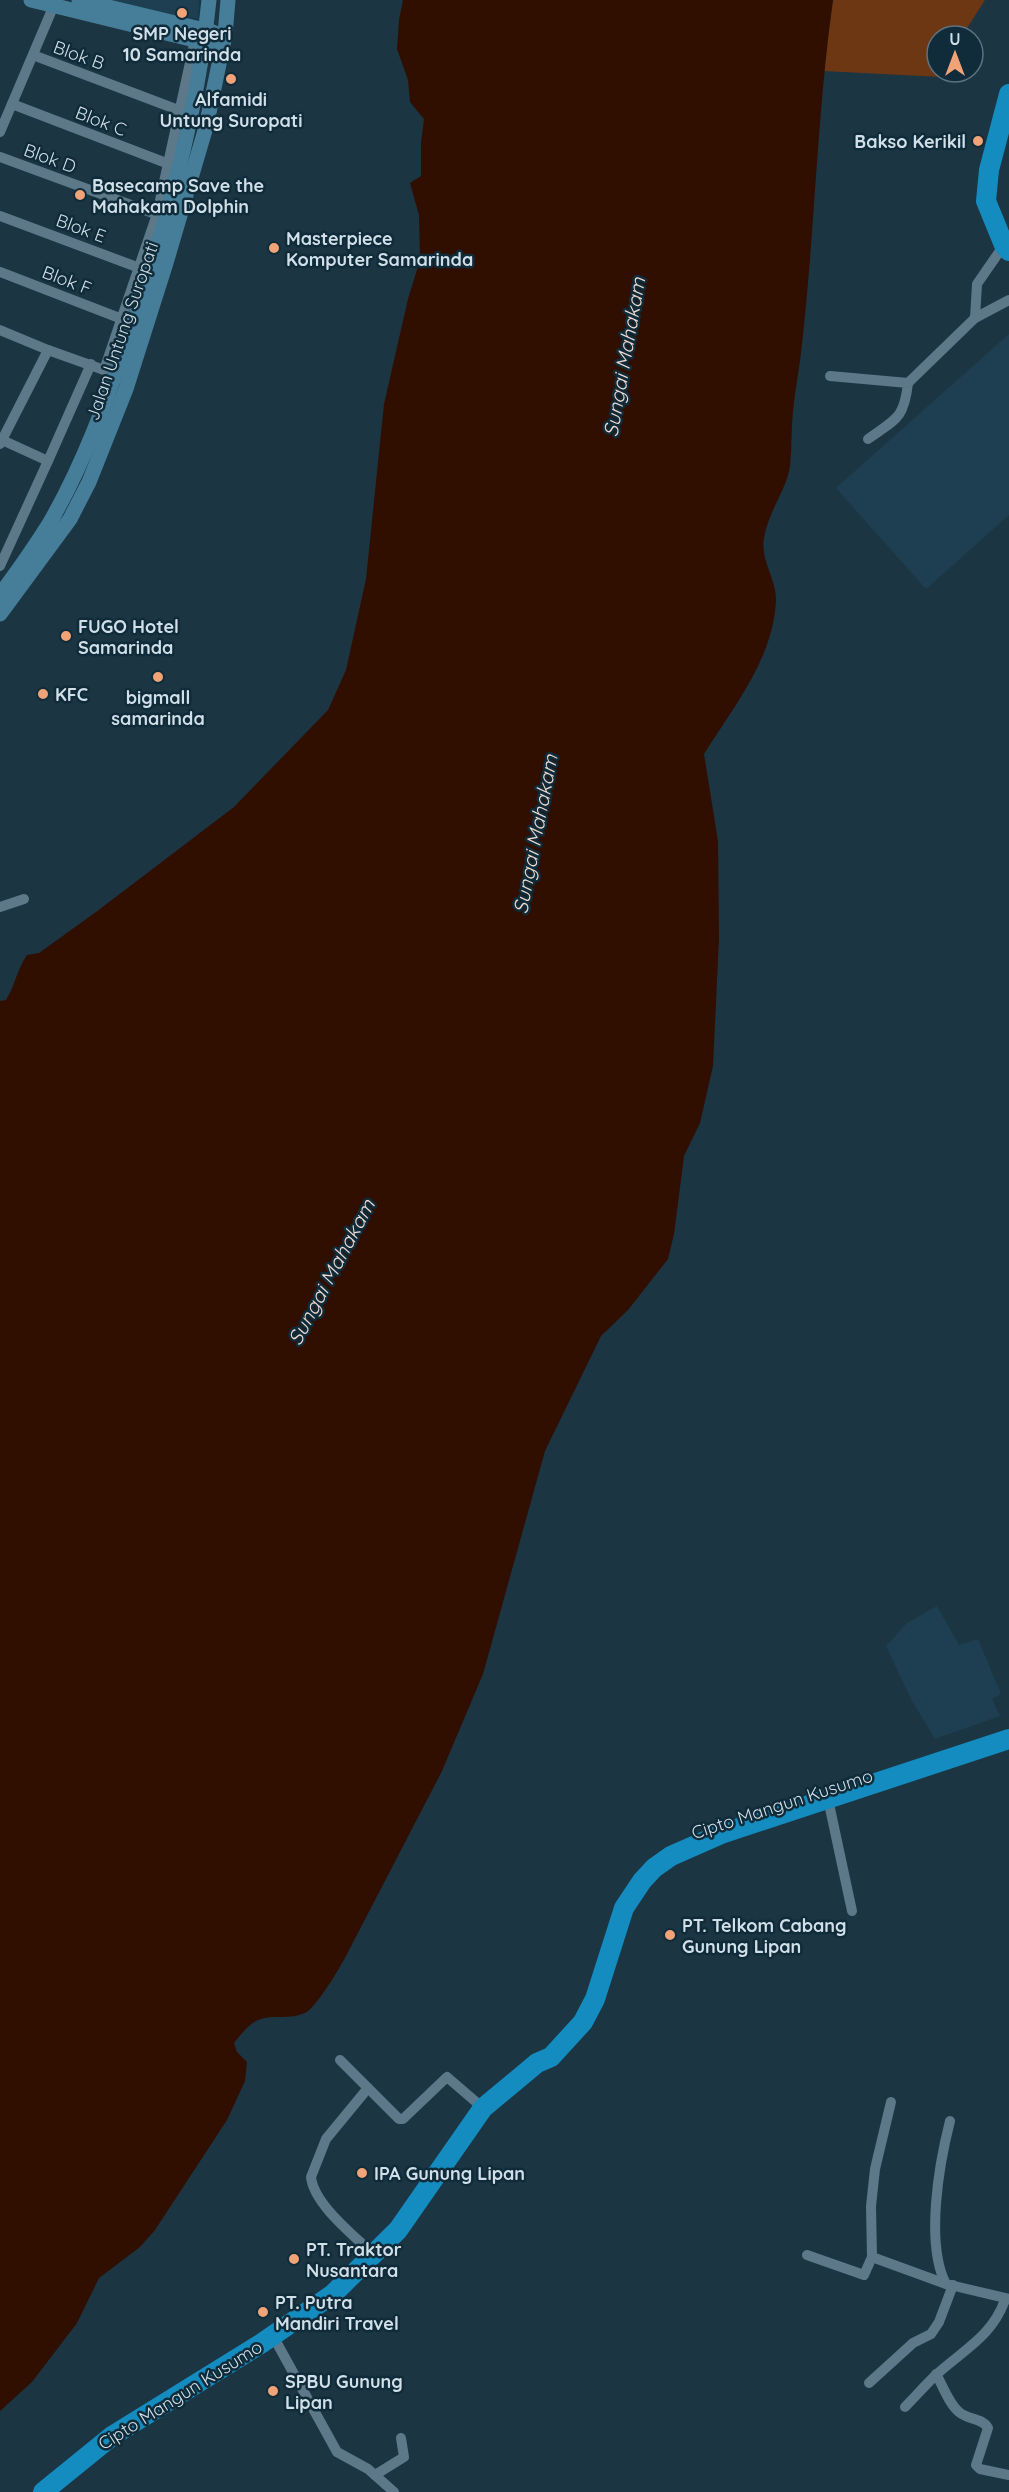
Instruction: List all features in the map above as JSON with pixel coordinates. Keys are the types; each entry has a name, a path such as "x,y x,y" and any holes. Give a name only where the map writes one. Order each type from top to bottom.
{"highway":[{"path":"1007,248 986,201 989,170 1009,94"},
{"name":"Cipto Mangun Kusumo","path":"43,2492 98,2446 135,2420 273,2336 333,2294 374,2255 404,2223 483,2108 537,2063 551,2057 568,2040 589,2011 624,1908 654,1868 671,1856 721,1834 828,1799 1009,1728"},
{"name":"Cipto Mangun Kusumo","path":"537,2063 542,2052 561,2033 581,2007 614,1904 624,1885 649,1858 665,1846 713,1825 1009,1739"}],"main road":[{"path":"31,0 224,40"},
{"path":"79,0 200,35"},
{"name":"Jalan Untung Suropati","path":"2,603 50,522 83,455 162,216 199,75 200,35 209,0"},
{"name":"Jalan Untung Suropati","path":"2,603 70,519 89,482 126,389 200,147 224,40 228,0"}],"street":[{"path":"0,132 54,5"},
{"path":"174,166 181,111 200,35"},
{"name":"Blok B","path":"33,55 181,111"},
{"name":"Blok C","path":"12,104 174,166"},
{"name":"Blok D","path":"0,157 162,216"},
{"name":"Blok E","path":"0,216 145,270"},
{"path":"975,318 977,284 1007,248"},
{"path":"0,330 110,372 123,319 145,270"},
{"name":"Blok F","path":"0,272 123,319"},
{"path":"868,439 901,415 908,383 975,318 1009,300"},
{"path":"48,350 1,441 48,460"},
{"path":"0,566 91,364"},
{"path":"830,376 908,383"},
{"path":"0,907 24,899"},
{"path":"828,1799 852,1911"},
{"path":"340,2060 399,2119 403,2119 447,2077 483,2108"},
{"path":"368,2088 326,2139 311,2178 328,2210 374,2255"},
{"path":"807,2254 864,2275 872,2257 872,2189 891,2102"},
{"path":"869,2384 913,2343 931,2334 939,2322 949,2284 936,2259 938,2170 950,2121"},
{"path":"872,2257 949,2284 1007,2300 999,2317 981,2337 936,2374 905,2407"},
{"path":"273,2336 337,2452 394,2492"},
{"path":"936,2374 956,2410 962,2415 984,2422 988,2428 976,2465 980,2469 1009,2475"},
{"path":"380,2483 404,2457 401,2438"}],"shaded area":[{"name":"SMP Negeri 10 Samarinda","path":"100,0 199,0 198,19 133,8"},
{"path":"833,0 985,0 970,24 925,24 925,76 823,71"},
{"path":"1009,334 1009,515 926,589 836,488"},
{"path":"937,1606 959,1645 978,1639 1001,1694 992,1699 1000,1716 935,1739 911,1699 886,1646 907,1623"}],"water":[{"name":"Sungai Mahakam","path":"403,0 833,0 823,86 806,301 793,411 790,466 769,519 763,546 774,584 776,599 774,621 760,661 750,681 704,754 718,841 719,938 713,1066 700,1123 684,1156 674,1234 668,1259 628,1310 601,1336 545,1451 483,1674 442,1771 346,1956 327,1988 310,2010 299,2015 258,2020 248,2027 234,2043 237,2052 247,2062 245,2081 227,2120 155,2230 140,2247 99,2278 77,2323 32,2382 0,2411 0,1001 6,1000 27,955 39,953 234,807 328,710 346,670 366,579 384,404 408,299 420,260 419,215 410,183 421,176 424,119 410,102 408,80 397,49"}],"place":[{"name":"SMP Negeri 10 Samarinda","path":"182,13"},
{"name":"Alfamidi Untung Suropati","path":"231,79"},
{"name":"Bakso Kerikil","path":"978,141"},
{"name":"Basecamp Save the Mahakam Dolphin","path":"80,195"},
{"name":"Masterpiece Komputer Samarinda","path":"274,248"},
{"name":"FUGO Hotel Samarinda","path":"66,636"},
{"name":"bigmall samarinda","path":"158,677"},
{"name":"KFC","path":"43,694"},
{"name":"PT. Telkom Cabang Gunung Lipan","path":"670,1935"},
{"name":"IPA Gunung Lipan","path":"362,2173"},
{"name":"PT. Traktor Nusantara","path":"294,2259"},
{"name":"PT. Putra Mandiri Travel","path":"263,2312"},
{"name":"SPBU Gunung Lipan","path":"273,2391"}]}
